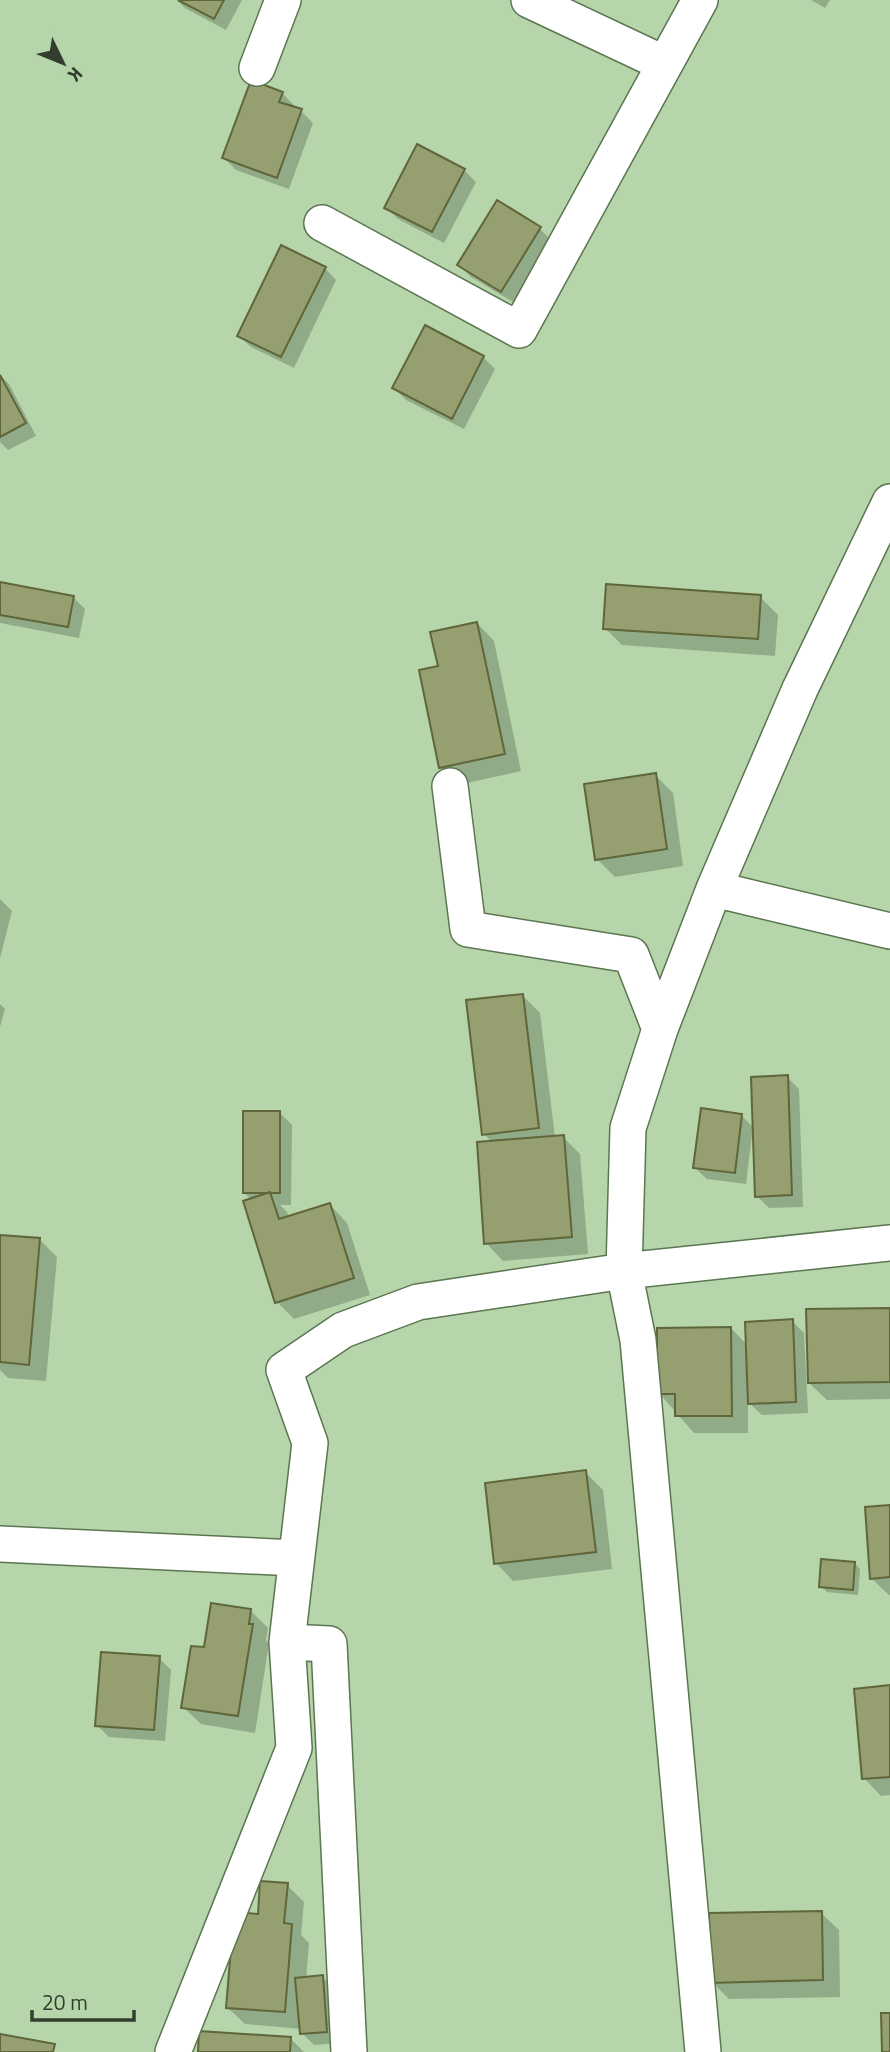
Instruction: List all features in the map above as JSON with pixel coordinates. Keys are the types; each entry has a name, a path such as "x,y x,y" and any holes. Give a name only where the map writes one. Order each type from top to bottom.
{"street":[{"path":"257,68 283,0"},
{"path":"529,0 665,64"},
{"path":"321,223 519,330 700,0"},
{"path":"703,2052 640,1353 624,1271 628,1128 660,1029 713,889 800,690 890,502"},
{"path":"450,786 468,929 631,955 660,1029"},
{"path":"713,889 890,931"},
{"path":"173,2052 294,1748 287,1642 310,1443 285,1370 343,1330 418,1302 624,1271 890,1243"},
{"path":"0,1544 296,1558"},
{"path":"287,1642 329,1644 349,2052"}],"building":[{"path":"178,0 224,0 214,19"},
{"path":"251,80 283,92 279,102 302,109 277,178 222,158"},
{"path":"417,144 465,169 432,232 384,208"},
{"path":"497,200 541,227 501,292 457,265"},
{"path":"281,245 326,267 281,357 237,336"},
{"path":"425,325 484,356 452,419 392,388"},
{"path":"0,375 26,423 0,437"},
{"path":"0,582 74,596 68,627 0,615"},
{"path":"606,584 761,595 758,639 603,629"},
{"path":"477,622 505,754 439,768 419,670 438,666 430,632"},
{"path":"656,773 667,849 595,860 584,784"},
{"path":"523,994 539,1128 482,1135 466,1000"},
{"path":"788,1075 792,1195 755,1197 751,1077"},
{"path":"701,1108 742,1114 735,1173 693,1168"},
{"path":"243,1111 280,1111 280,1193 243,1193"},
{"path":"564,1135 572,1237 484,1244 477,1142"},
{"path":"270,1192 279,1219 330,1203 354,1278 275,1303 243,1201"},
{"path":"0,1235 40,1238 29,1365 0,1362"},
{"path":"890,1308 890,1382 808,1383 806,1309"},
{"path":"793,1319 796,1402 748,1404 745,1322"},
{"path":"731,1327 732,1416 675,1416 675,1394 657,1394 657,1328"},
{"path":"586,1470 596,1552 494,1564 485,1483"},
{"path":"890,1505 890,1577 870,1579 865,1507"},
{"path":"821,1559 855,1562 853,1590 819,1587"},
{"path":"211,1603 251,1609 249,1624 253,1624 238,1716 181,1708 191,1646 204,1647"},
{"path":"101,1652 160,1656 154,1730 95,1726"},
{"path":"890,1685 890,1777 862,1779 854,1689"},
{"path":"260,1881 288,1883 284,1923 292,1924 285,2012 226,2008 234,1912 258,1914"},
{"path":"822,1911 823,1980 710,1983 709,1913"},
{"path":"323,1975 327,2032 300,2034 295,1978"},
{"path":"881,2013 890,2013 890,2052 882,2052"},
{"path":"199,2031 291,2037 290,2052 198,2052"},
{"path":"0,2034 55,2044 53,2052 0,2052"}]}
